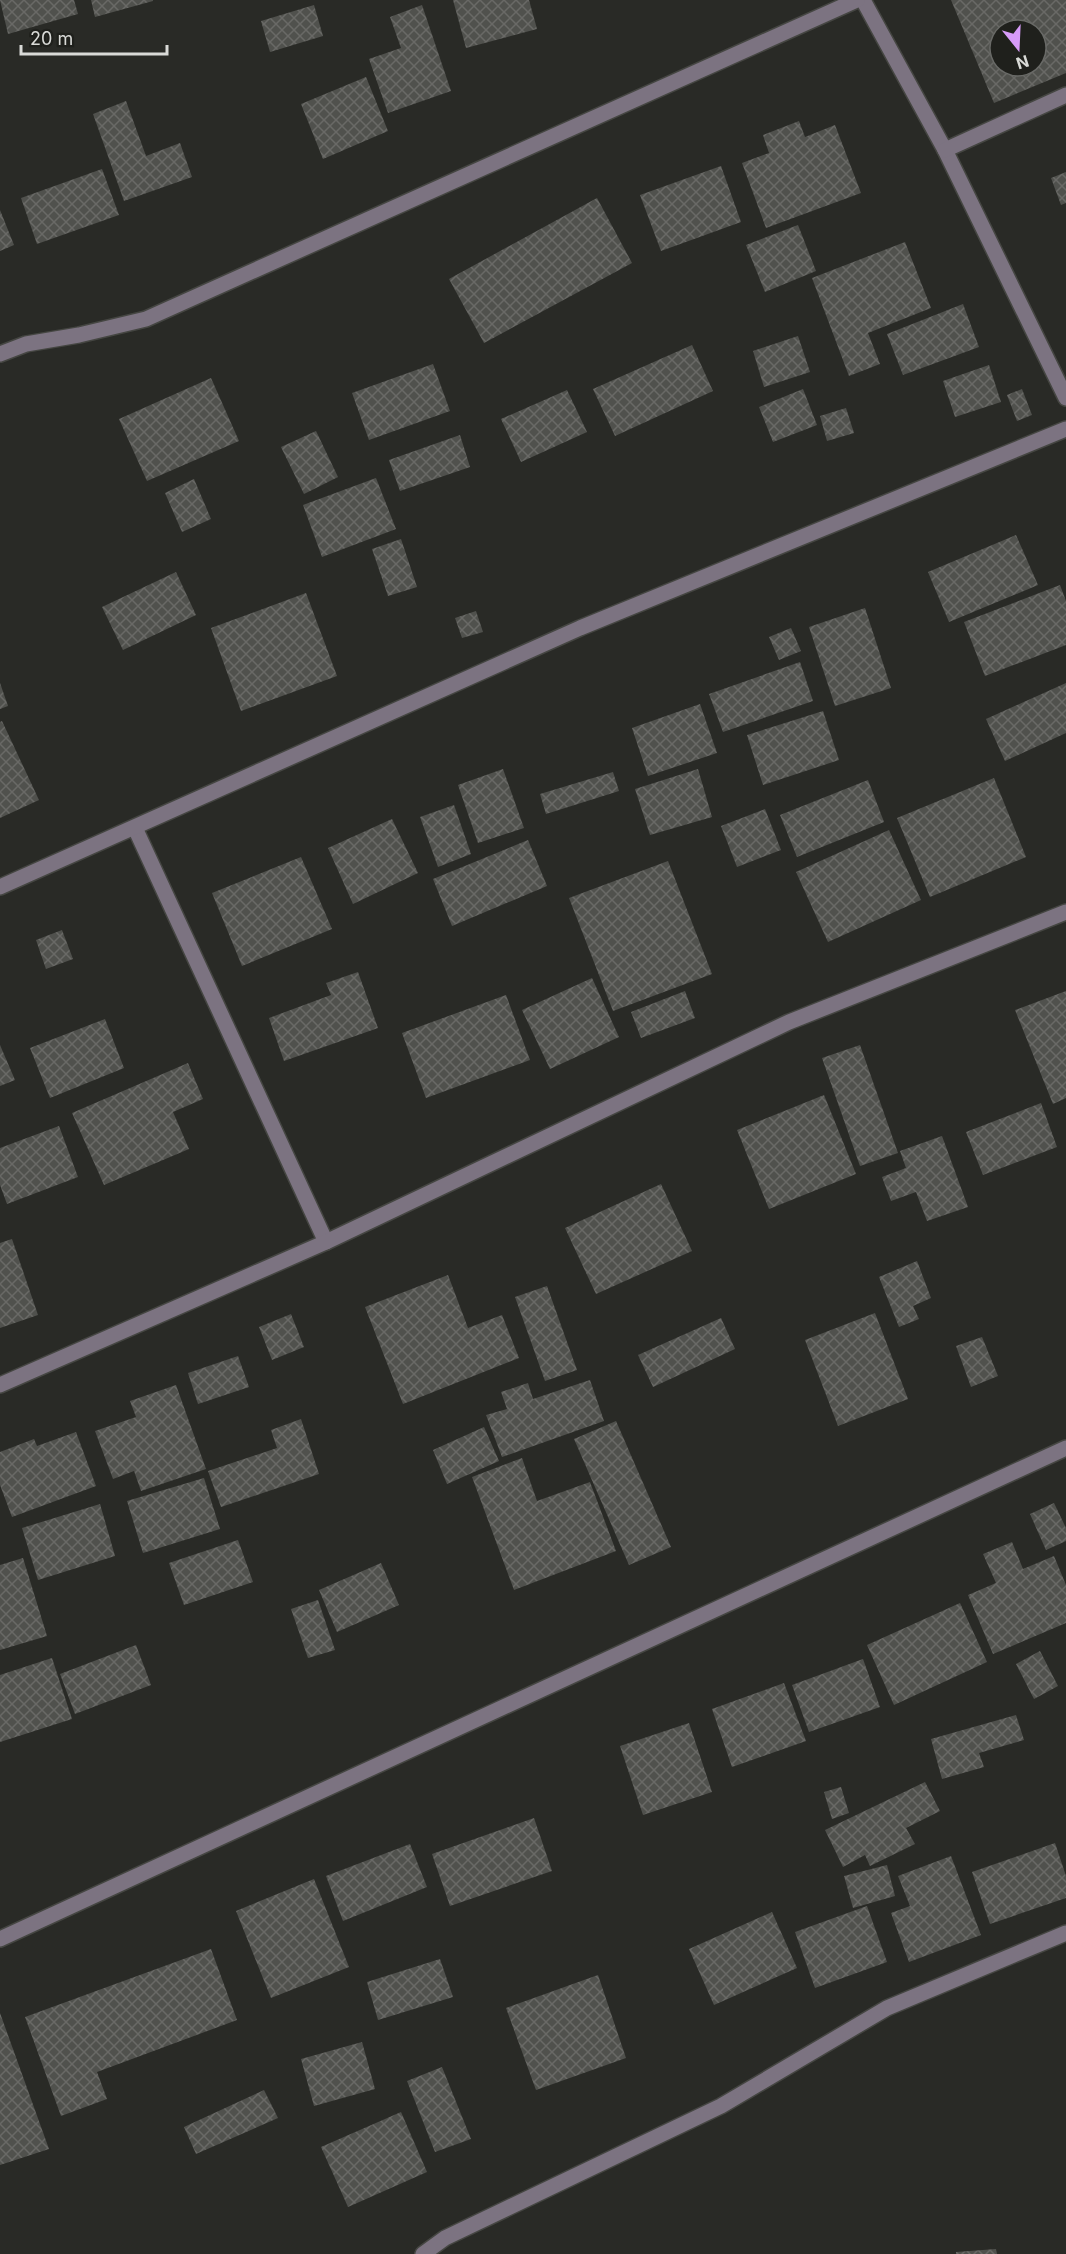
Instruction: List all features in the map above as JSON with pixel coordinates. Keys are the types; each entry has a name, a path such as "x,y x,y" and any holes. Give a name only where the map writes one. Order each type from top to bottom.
{"street":[{"path":"0,354 26,344 79,335 146,319 858,0"},
{"path":"864,0 945,150 1066,398"},
{"path":"945,150 1066,95"},
{"path":"0,887 580,628 1066,429"},
{"path":"135,828 326,1242"},
{"path":"0,1385 326,1242 789,1022 1066,912"},
{"path":"0,1939 1066,1448"},
{"path":"423,2254 445,2238 721,2106 887,2008 1066,1933"}],"building":[{"path":"0,0 74,0 78,14 8,34"},
{"path":"91,0 153,0 153,1 95,17"},
{"path":"453,0 529,0 537,29 466,48"},
{"path":"951,0 1066,0 1066,73 994,103"},
{"path":"314,5 323,36 270,52 261,21"},
{"path":"422,5 451,91 388,113 369,59 401,48 390,17"},
{"path":"366,77 388,131 323,159 301,104"},
{"path":"126,101 146,156 180,143 192,177 124,201 93,114"},
{"path":"799,121 805,137 835,125 861,193 766,228 742,163 769,153 763,135"},
{"path":"721,166 741,222 661,251 640,195"},
{"path":"102,169 119,215 37,244 21,198"},
{"path":"1066,172 1066,203 1061,205 1051,178"},
{"path":"597,198 632,263 484,343 449,279"},
{"path":"0,210 14,245 0,251"},
{"path":"798,225 816,271 765,292 746,245"},
{"path":"905,242 931,308 868,333 880,364 849,376 812,278"},
{"path":"963,304 979,347 903,375 887,334"},
{"path":"798,336 810,372 764,387 753,351"},
{"path":"692,345 713,391 615,436 593,389"},
{"path":"433,364 450,411 369,440 352,393"},
{"path":"989,365 1001,402 955,417 943,381"},
{"path":"211,378 239,441 147,481 119,419"},
{"path":"803,389 817,425 773,442 759,407"},
{"path":"1022,389 1032,415 1017,421 1007,395"},
{"path":"567,390 587,432 521,462 501,419"},
{"path":"846,408 854,433 827,441 820,416"},
{"path":"316,431 338,477 304,494 281,447"},
{"path":"460,435 470,467 400,491 389,460"},
{"path":"376,478 396,529 322,557 303,505"},
{"path":"194,479 211,519 182,532 165,493"},
{"path":"1016,535 1038,585 949,622 928,572"},
{"path":"401,539 417,587 388,596 372,549"},
{"path":"176,572 196,615 123,650 102,607"},
{"path":"1060,585 1066,601 1066,645 985,676 964,622"},
{"path":"306,593 337,676 241,711 211,628"},
{"path":"865,608 891,688 835,706 809,627"},
{"path":"476,611 483,632 462,638 455,618"},
{"path":"791,628 801,651 779,660 769,637"},
{"path":"800,662 813,701 723,732 709,694"},
{"path":"0,683 8,706 0,709"},
{"path":"1066,683 1066,733 1005,761 986,719"},
{"path":"700,704 717,753 648,776 632,728"},
{"path":"823,711 839,760 763,785 747,735"},
{"path":"2,721 39,800 0,818 0,722"},
{"path":"503,769 524,828 478,843 458,785"},
{"path":"698,769 712,817 650,835 635,789"},
{"path":"613,772 619,791 546,814 540,794"},
{"path":"994,778 1026,857 930,897 897,818"},
{"path":"868,780 884,822 797,857 780,815"},
{"path":"454,805 471,854 438,867 420,817"},
{"path":"765,809 781,850 737,867 721,826"},
{"path":"392,819 418,873 353,904 328,848"},
{"path":"889,830 921,900 828,942 796,872"},
{"path":"528,840 547,886 452,926 433,879"},
{"path":"301,857 332,929 242,966 212,893"},
{"path":"668,861 712,974 613,1011 569,898"},
{"path":"62,930 73,959 46,969 36,940"},
{"path":"358,972 378,1028 284,1061 269,1018 331,995 326,983"},
{"path":"592,978 619,1037 550,1069 522,1010"},
{"path":"685,991 695,1018 641,1038 631,1012"},
{"path":"1066,991 1066,1098 1053,1104 1015,1010"},
{"path":"506,995 530,1060 426,1098 402,1033"},
{"path":"105,1019 124,1068 50,1098 30,1048"},
{"path":"0,1045 15,1080 0,1086"},
{"path":"860,1045 898,1153 860,1166 822,1058"},
{"path":"188,1063 203,1099 173,1112 189,1149 104,1185 72,1113"},
{"path":"824,1095 856,1174 769,1209 737,1130"},
{"path":"1041,1103 1057,1147 983,1175 966,1132"},
{"path":"59,1126 78,1177 7,1204 0,1185 0,1148"},
{"path":"942,1136 968,1207 927,1221 916,1192 891,1201 882,1177 906,1168 900,1151"},
{"path":"661,1184 692,1251 596,1294 565,1228"},
{"path":"12,1239 38,1315 0,1328 0,1243"},
{"path":"917,1261 931,1298 913,1306 919,1319 899,1327 879,1277"},
{"path":"448,1275 468,1328 502,1315 519,1358 403,1404 365,1307"},
{"path":"547,1286 577,1370 545,1381 515,1297"},
{"path":"875,1313 908,1399 838,1426 805,1340"},
{"path":"291,1314 304,1347 272,1360 259,1327"},
{"path":"721,1318 735,1349 653,1387 638,1355"},
{"path":"982,1337 998,1376 971,1387 956,1346"},
{"path":"238,1356 249,1387 198,1404 188,1373"},
{"path":"590,1380 604,1421 502,1457 486,1415 507,1409 501,1392 528,1383 533,1399"},
{"path":"176,1385 206,1469 141,1491 134,1471 113,1479 95,1431 136,1417 130,1401"},
{"path":"301,1419 319,1474 221,1507 208,1471 277,1448 271,1430"},
{"path":"616,1421 671,1547 629,1565 574,1439"},
{"path":"484,1427 499,1461 447,1484 433,1450"},
{"path":"76,1432 96,1486 12,1517 0,1485 0,1452 34,1439 37,1446"},
{"path":"522,1458 537,1501 590,1482 616,1551 514,1590 472,1477"},
{"path":"204,1478 220,1529 143,1553 127,1501"},
{"path":"1054,1503 1066,1528 1066,1541 1046,1550 1030,1514"},
{"path":"100,1504 115,1556 38,1580 22,1528"},
{"path":"238,1540 253,1582 184,1605 169,1563"},
{"path":"1012,1542 1023,1569 1054,1556 1066,1585 1066,1623 993,1654 968,1595 996,1583 983,1554"},
{"path":"23,1558 47,1636 0,1650 0,1565"},
{"path":"381,1563 399,1605 337,1632 319,1590"},
{"path":"318,1600 335,1650 308,1658 291,1609"},
{"path":"960,1603 987,1662 894,1705 867,1645"},
{"path":"136,1645 151,1685 75,1714 60,1674"},
{"path":"1040,1651 1058,1686 1034,1699 1016,1664"},
{"path":"52,1658 72,1719 0,1742 0,1675"},
{"path":"863,1659 880,1707 809,1732 792,1685"},
{"path":"784,1683 806,1741 732,1767 712,1709"},
{"path":"1016,1715 1024,1740 979,1753 984,1767 942,1779 931,1739"},
{"path":"689,1723 712,1792 643,1815 620,1746"},
{"path":"925,1782 940,1811 906,1828 915,1844 870,1866 865,1855 843,1867 825,1830"},
{"path":"841,1787 849,1813 832,1819 824,1792"},
{"path":"534,1818 552,1871 450,1906 432,1854"},
{"path":"1055,1843 1066,1876 1066,1898 990,1924 972,1872"},
{"path":"410,1844 427,1887 343,1921 326,1876"},
{"path":"951,1856 981,1935 909,1962 891,1913 910,1906 898,1876"},
{"path":"887,1865 895,1896 853,1908 844,1876"},
{"path":"314,1879 349,1967 271,1998 236,1911"},
{"path":"867,1906 887,1962 815,1988 795,1932"},
{"path":"772,1912 797,1968 714,2005 689,1949"},
{"path":"211,1949 237,2020 97,2072 107,2099 61,2116 25,2017"},
{"path":"440,1959 453,1997 378,2020 367,1982"},
{"path":"598,1975 626,2058 536,2090 506,2008"},
{"path":"0,2013 49,2149 0,2165"},
{"path":"362,2042 375,2089 314,2106 301,2059"},
{"path":"442,2067 471,2139 435,2152 407,2081"},
{"path":"264,2090 278,2118 196,2154 184,2127"},
{"path":"401,2112 427,2172 348,2207 321,2147"},
{"path":"996,2249 997,2254 956,2254 956,2252"}]}
